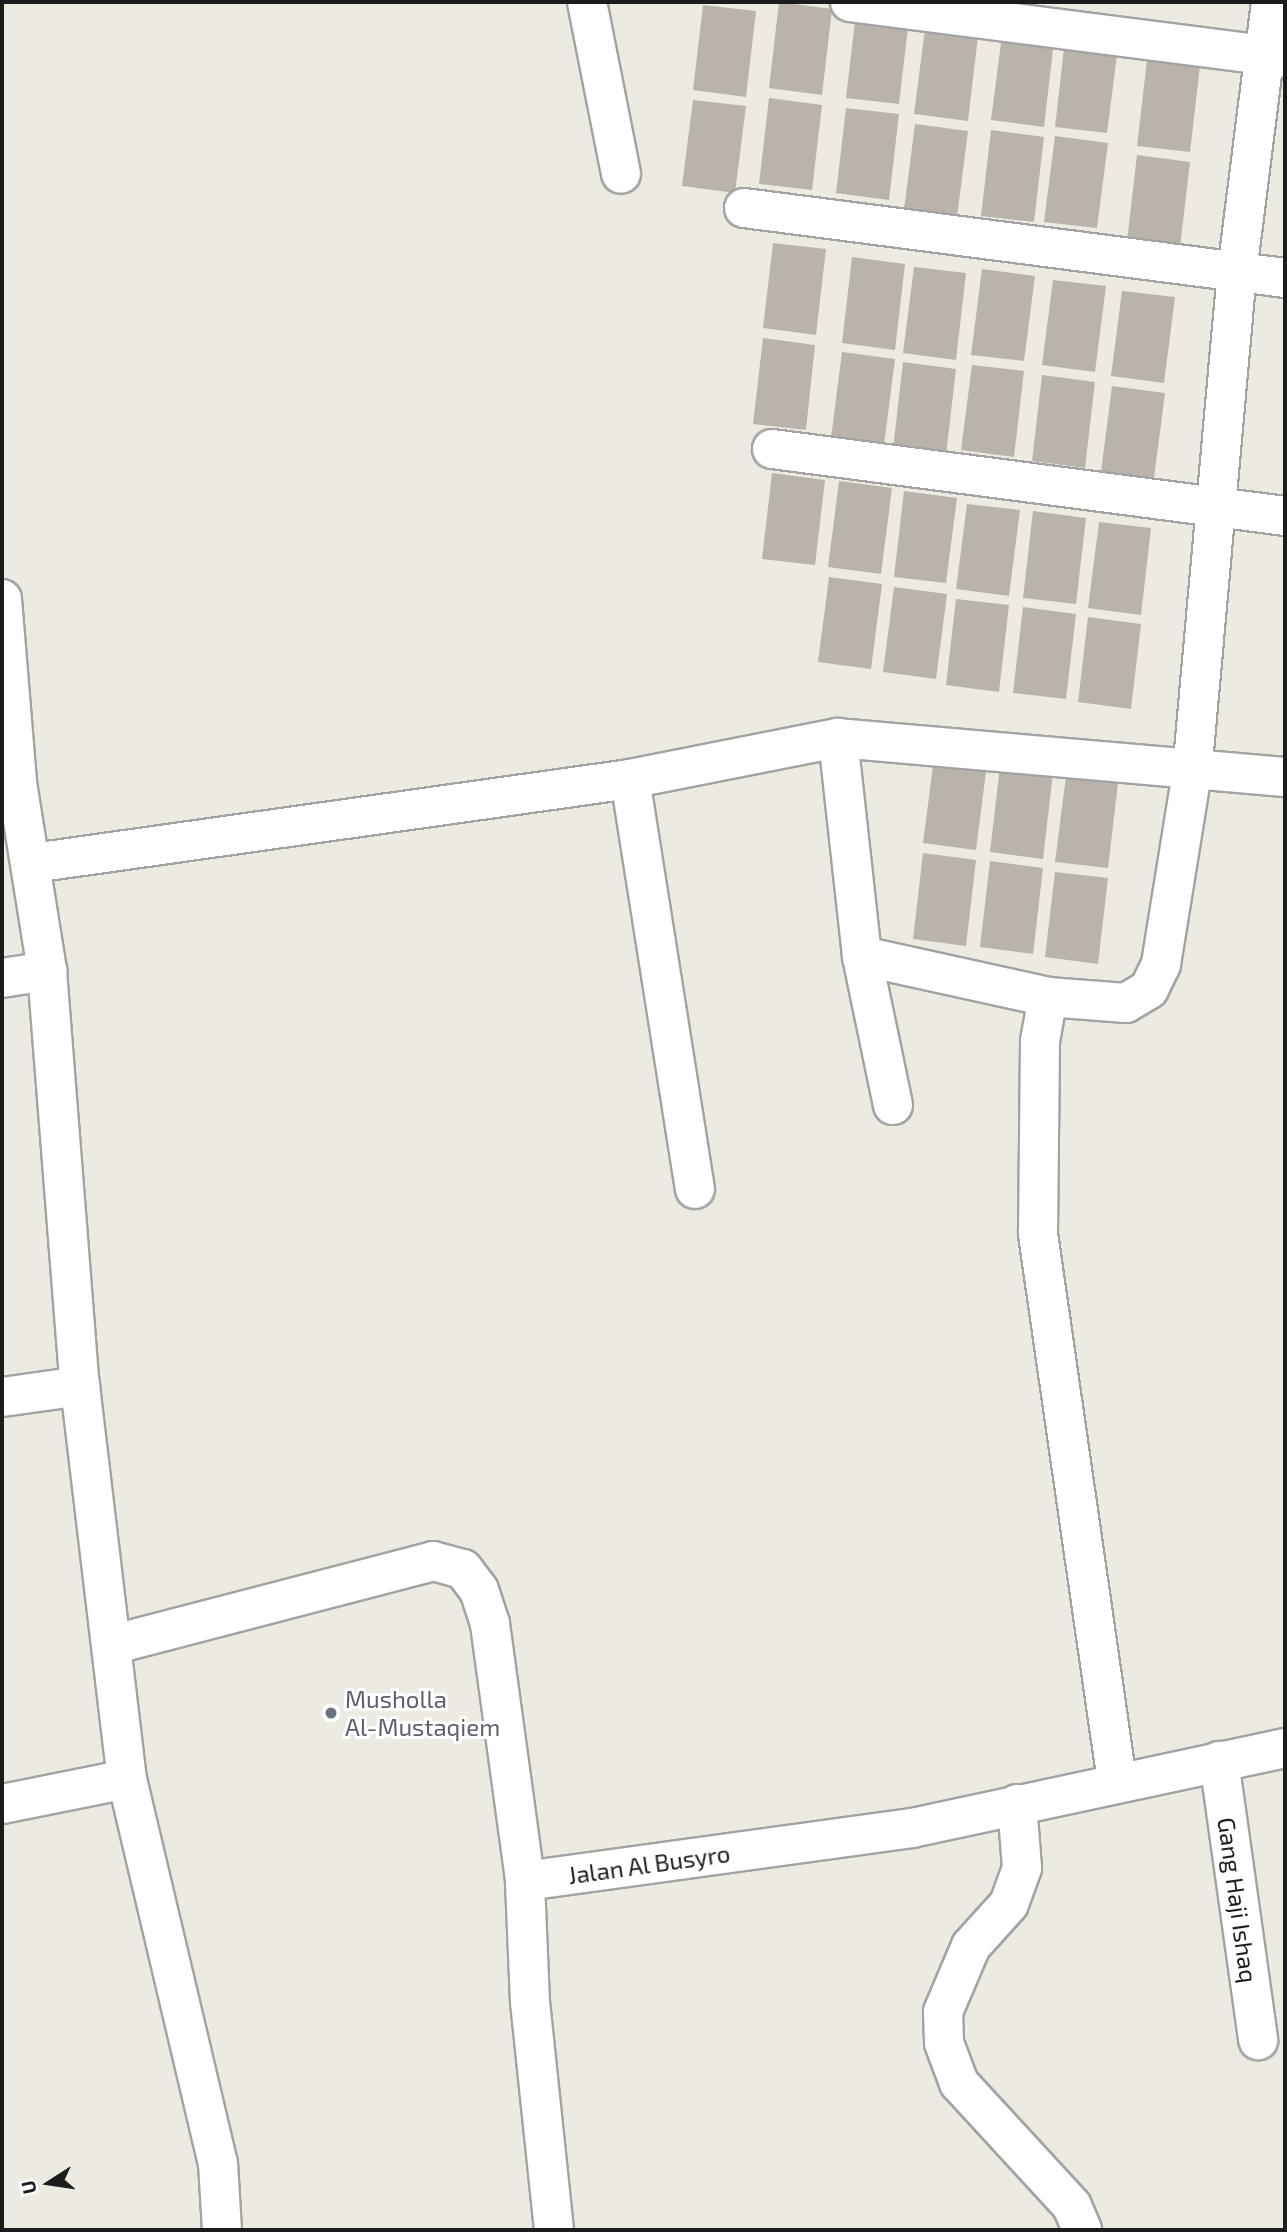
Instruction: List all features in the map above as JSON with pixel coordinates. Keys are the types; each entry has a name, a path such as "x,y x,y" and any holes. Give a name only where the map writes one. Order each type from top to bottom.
{"street":[{"path":"587,2 621,174"},
{"path":"850,2 1274,57"},
{"path":"862,956 1048,997 1126,1003 1149,989 1161,964 1192,773 1220,507 1237,272 1274,57 1270,2"},
{"path":"744,208 1285,278"},
{"path":"772,449 1285,516"},
{"path":"2,599 9,783 33,863 47,971 80,1386 115,1644 127,1779 218,2163 222,2230"},
{"path":"838,738 862,956 893,1105"},
{"path":"33,863 630,779 838,738 1192,773 1285,776"},
{"path":"630,779 695,1189"},
{"path":"2,978 47,971"},
{"path":"1048,997 1038,1078 1038,1234 1117,1781"},
{"path":"2,1397 80,1386"},
{"path":"115,1644 237,1607 433,1562 463,1569 479,1590 490,1624 525,1881 530,2002 554,2230"},
{"name":"Jalan Al Busyro","path":"525,1881 912,1828 1117,1781 1285,1748"},
{"name":"Gang Haji Ishaq","path":"1219,1761 1258,2039"},
{"path":"2,1804 127,1779"},
{"path":"1017,1804 1022,1868 1009,1904 971,1946 943,2012 944,2043 959,2083 1072,2206 1082,2230"}],"building":[{"path":"779,2 832,9 822,95 769,88"},
{"path":"703,5 756,11 746,97 693,90"},
{"path":"856,12 909,19 899,104 846,98"},
{"path":"925,29 978,36 968,121 914,114"},
{"path":"1002,35 1054,41 1044,127 991,120"},
{"path":"1065,40 1118,47 1107,133 1055,127"},
{"path":"1147,60 1200,66 1190,152 1137,146"},
{"path":"769,98 822,105 812,190 759,184"},
{"path":"693,100 746,106 735,193 682,186"},
{"path":"846,108 899,114 889,200 836,193"},
{"path":"915,124 968,131 957,217 904,210"},
{"path":"991,130 1044,137 1034,222 981,216"},
{"path":"1055,136 1108,143 1097,228 1044,222"},
{"path":"1137,155 1190,162 1180,247 1127,241"},
{"path":"773,243 826,249 816,335 763,328"},
{"path":"852,257 905,264 895,350 842,343"},
{"path":"914,267 966,273 956,360 903,353"},
{"path":"982,269 1035,276 1024,361 971,355"},
{"path":"1053,280 1106,286 1095,372 1042,365"},
{"path":"1122,291 1175,297 1164,383 1111,376"},
{"path":"763,338 815,345 806,430 753,424"},
{"path":"842,352 895,359 884,445 831,438"},
{"path":"903,362 956,369 946,455 893,449"},
{"path":"972,365 1024,371 1014,457 961,450"},
{"path":"1042,375 1095,382 1085,468 1032,461"},
{"path":"1112,386 1165,393 1154,478 1101,472"},
{"path":"772,473 825,480 815,565 762,559"},
{"path":"839,481 892,488 881,574 828,567"},
{"path":"904,491 957,498 946,583 894,577"},
{"path":"967,504 1020,510 1009,596 956,589"},
{"path":"1033,511 1086,518 1076,604 1023,598"},
{"path":"1099,522 1151,528 1141,615 1088,608"},
{"path":"829,577 882,584 871,669 818,662"},
{"path":"894,587 947,594 936,679 883,672"},
{"path":"956,599 1009,605 999,692 946,685"},
{"path":"1023,607 1076,614 1066,699 1013,693"},
{"path":"1088,617 1141,624 1131,709 1078,702"},
{"path":"934,758 987,764 976,850 923,843"},
{"path":"1000,766 1053,773 1043,859 990,852"},
{"path":"1066,776 1118,783 1108,868 1055,862"},
{"path":"923,853 976,860 966,946 913,939"},
{"path":"990,861 1043,868 1033,954 980,947"},
{"path":"1055,872 1108,878 1098,964 1045,957"}],"place":[{"name":"Musholla Al-Mustaqiem","path":"331,1713"}]}
